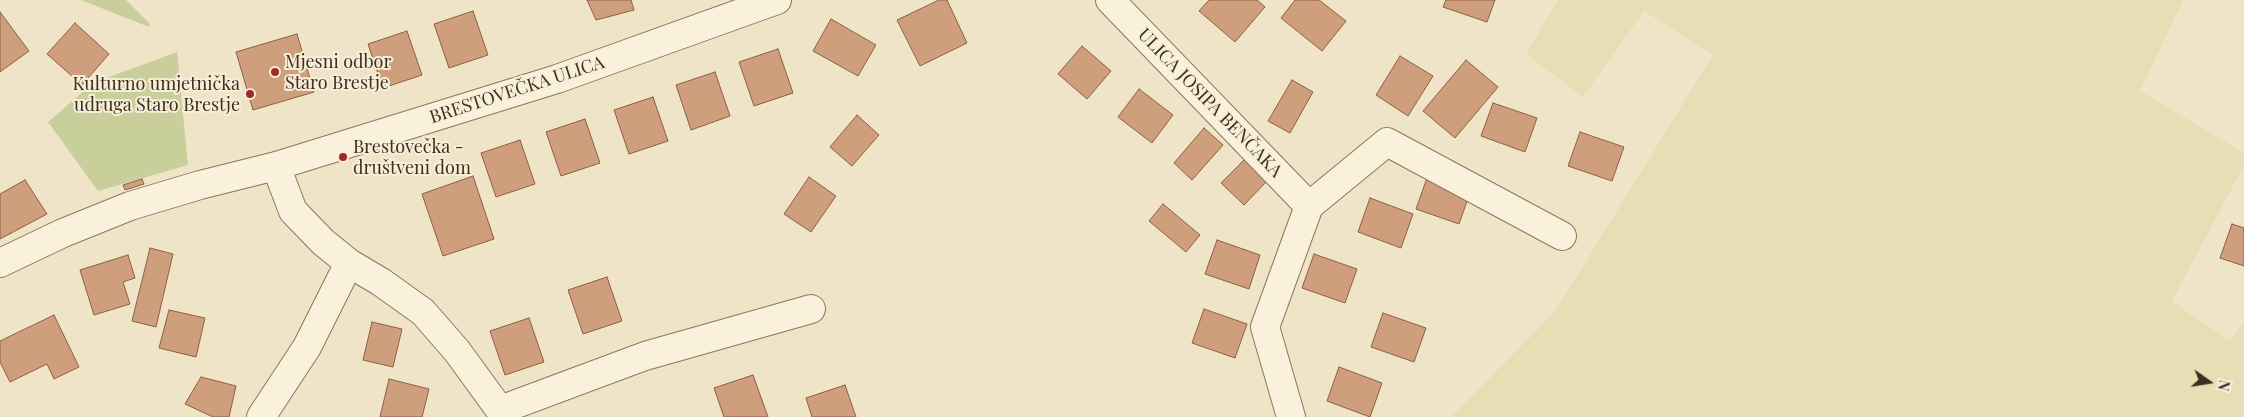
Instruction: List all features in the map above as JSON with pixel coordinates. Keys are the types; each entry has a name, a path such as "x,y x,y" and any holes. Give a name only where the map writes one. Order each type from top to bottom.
{"street":[{"name":"BRESTOVEČKA ULICA","path":"0,263 63,233 130,206 200,185 276,166 557,79 777,0"},
{"name":"ULICA JOSIPA BENČAKA","path":"1110,0 1309,206"},
{"path":"1291,417 1265,327 1309,206 1387,142 1562,236"},
{"path":"276,166 293,211 323,242 349,263 381,282 423,312 457,351 502,413 645,356 811,309"},
{"path":"261,417 308,347 349,263"}],"shaded area":[{"path":"1558,0 2183,0 2140,91 2244,153 2244,165 2172,301 2230,342 2244,321 2244,417 1451,417 1554,313 1713,55 1644,11 1583,97 1526,54"}],"green space":[{"path":"81,0 126,0 150,24 149,27"},
{"path":"177,52 188,165 98,191 48,122 93,83"}],"building":[{"path":"587,0 631,0 634,10 596,20"},
{"path":"939,0 947,0 967,43 920,66 897,20"},
{"path":"1209,0 1257,0 1265,7 1235,42 1199,11"},
{"path":"1295,0 1319,0 1346,21 1322,51 1281,18"},
{"path":"1446,0 1495,0 1487,22 1443,7"},
{"path":"473,11 488,55 449,68 434,24"},
{"path":"0,12 29,51 0,72"},
{"path":"831,19 876,45 858,76 813,51"},
{"path":"75,23 109,54 82,85 47,54"},
{"path":"407,31 422,75 383,88 368,44"},
{"name":"Mjesni odbor Staro Brestje","path":"297,34 314,92 253,110 236,52"},
{"path":"1082,46 1111,71 1087,99 1058,74"},
{"path":"778,49 793,93 754,106 739,62"},
{"path":"1400,56 1433,76 1408,116 1376,95"},
{"path":"1466,60 1498,87 1455,138 1423,111"},
{"path":"715,72 730,116 691,130 676,85"},
{"path":"1292,80 1313,92 1290,133 1268,121"},
{"path":"1139,89 1173,115 1152,143 1118,117"},
{"path":"653,97 668,141 629,154 614,110"},
{"path":"1493,103 1537,118 1525,152 1481,136"},
{"path":"857,115 879,135 852,166 830,147"},
{"path":"585,119 600,163 561,176 546,132"},
{"path":"1204,128 1223,145 1192,180 1174,163"},
{"path":"1580,132 1624,147 1612,181 1568,166"},
{"path":"520,140 535,184 496,197 481,153"},
{"path":"1246,158 1268,180 1244,205 1221,183"},
{"path":"1428,175 1471,190 1459,224 1416,209"},
{"path":"473,176 494,239 443,256 422,194"},
{"path":"809,177 836,196 811,232 784,214"},
{"path":"142,179 144,184 125,190 123,185"},
{"path":"25,180 47,214 0,239 0,194"},
{"path":"1370,198 1413,214 1401,248 1358,232"},
{"path":"1163,204 1200,235 1186,252 1149,221"},
{"path":"2232,224 2244,228 2244,266 2220,258"},
{"path":"1217,240 1260,255 1249,289 1205,274"},
{"path":"150,248 173,254 156,327 132,321"},
{"path":"1314,254 1357,269 1345,303 1302,288"},
{"path":"128,255 135,278 123,282 130,304 94,315 80,270"},
{"path":"607,277 622,321 583,334 568,290"},
{"path":"1204,309 1247,324 1235,358 1192,343"},
{"path":"169,310 205,318 196,357 159,348"},
{"path":"1383,313 1426,328 1414,362 1371,347"},
{"path":"54,315 79,367 54,379 47,364 10,382 0,362 0,341"},
{"path":"529,318 544,362 505,375 490,331"},
{"path":"372,322 402,329 393,367 363,360"},
{"path":"1339,367 1382,383 1370,417 1327,401"},
{"path":"753,375 768,417 724,417 714,388"},
{"path":"201,377 236,386 229,417 213,417 185,404"},
{"path":"389,379 429,389 422,417 380,417"},
{"path":"845,385 856,417 812,417 806,398"}],"place":[{"name":"Mjesni odbor Staro Brestje","path":"275,72"},
{"name":"Kulturno umjetnička udruga Staro Brestje","path":"250,94"},
{"name":"Brestovečka - društveni dom","path":"343,157"}]}
